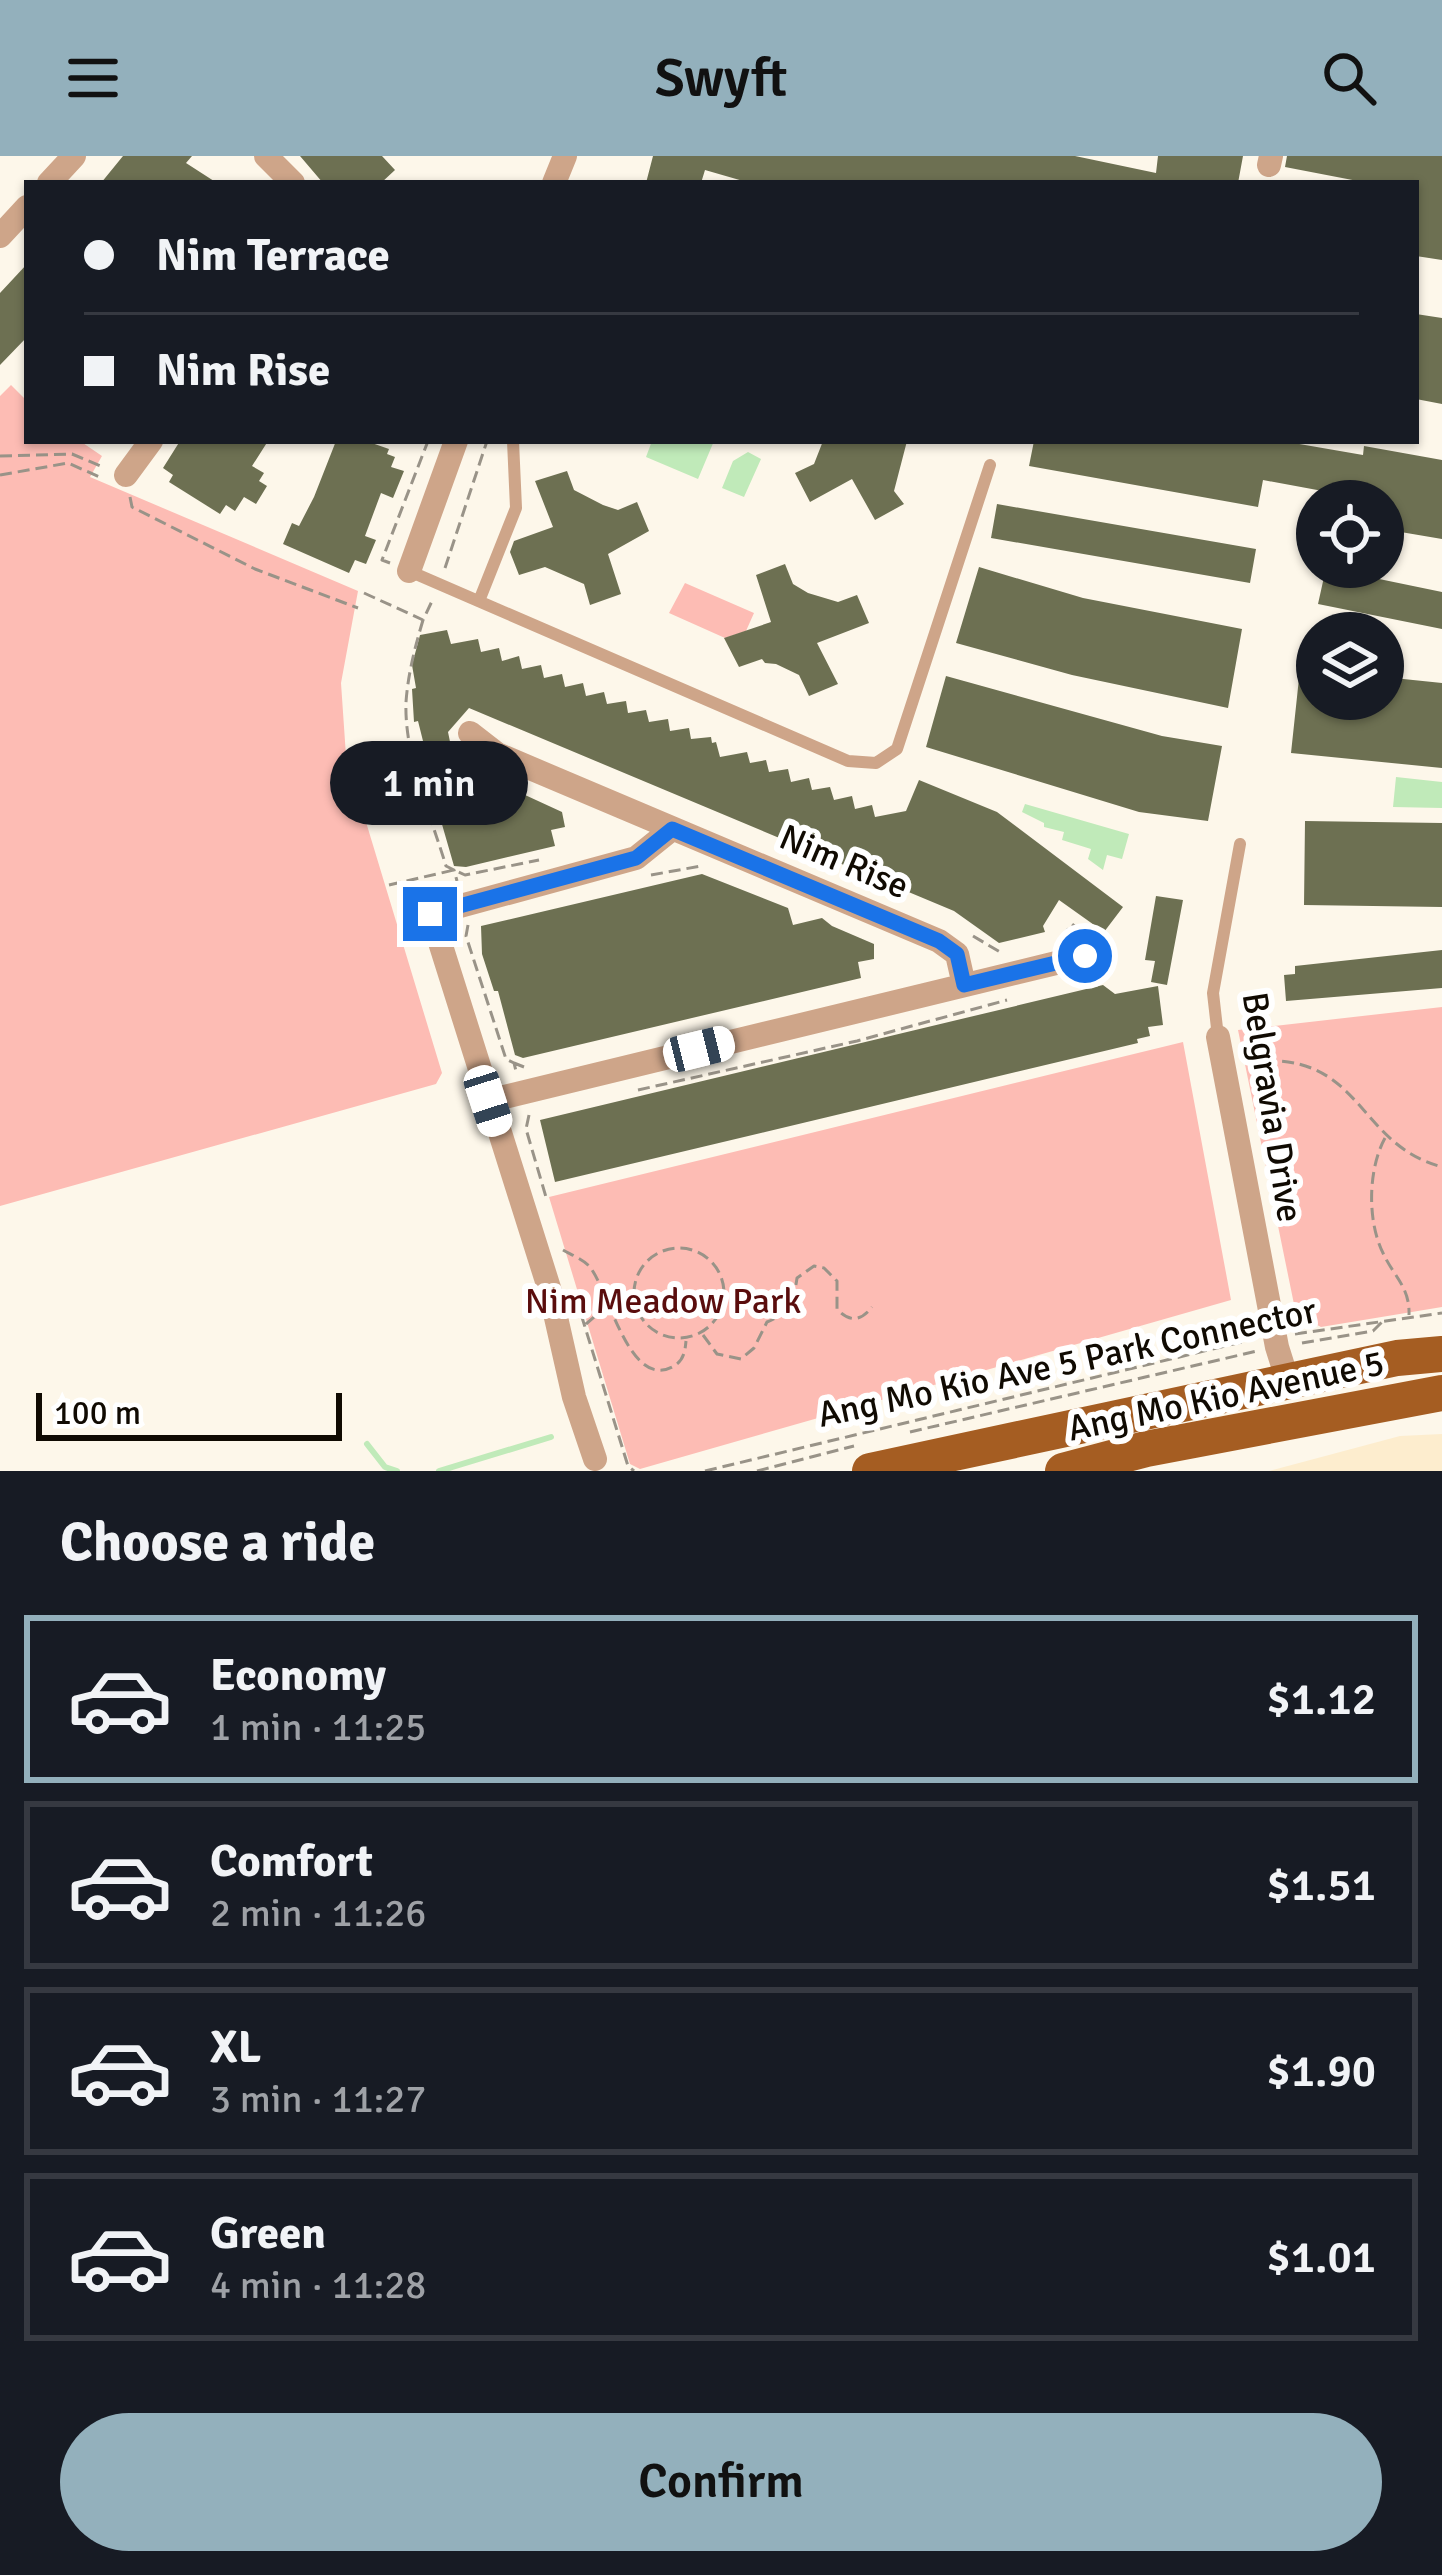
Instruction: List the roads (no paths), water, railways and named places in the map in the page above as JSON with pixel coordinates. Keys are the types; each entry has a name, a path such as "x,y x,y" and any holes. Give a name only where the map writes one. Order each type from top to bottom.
{"main road":[{"name":"Ang Mo Kio Avenue 5","path":"866,1458 937,1465 1280,1356 1442,1354"},
{"name":"Ang Mo Kio Avenue 5","path":"1064,1471 1146,1449 1442,1393"}],"street":[{"path":"52,180 74,156"},
{"path":"266,156 290,180"},
{"path":"0,236 24,210"},
{"path":"125,476 149,444"},
{"path":"409,571 455,444"},
{"name":"Nim Rise","path":"470,733 497,754 939,941 957,954 964,985"},
{"path":"599,1467 574,1397 550,1291 430,914 470,918 636,858 672,829"},
{"path":"488,1101 964,985 1087,947"},
{"name":"Belgravia Drive","path":"1218,1036 1280,1356"}],"lane":[{"path":"479,601 516,508 513,444"},
{"path":"409,571 848,761 876,763 897,749 990,465"},
{"name":"Belgravia Drive","path":"1218,1036 1213,993 1240,844"}],"waterway":[{"path":"439,1471 551,1437"},
{"path":"367,1444 385,1467 397,1471"}],"park label":[{"name":"Nim Meadow Park","path":"663,1301"}]}
